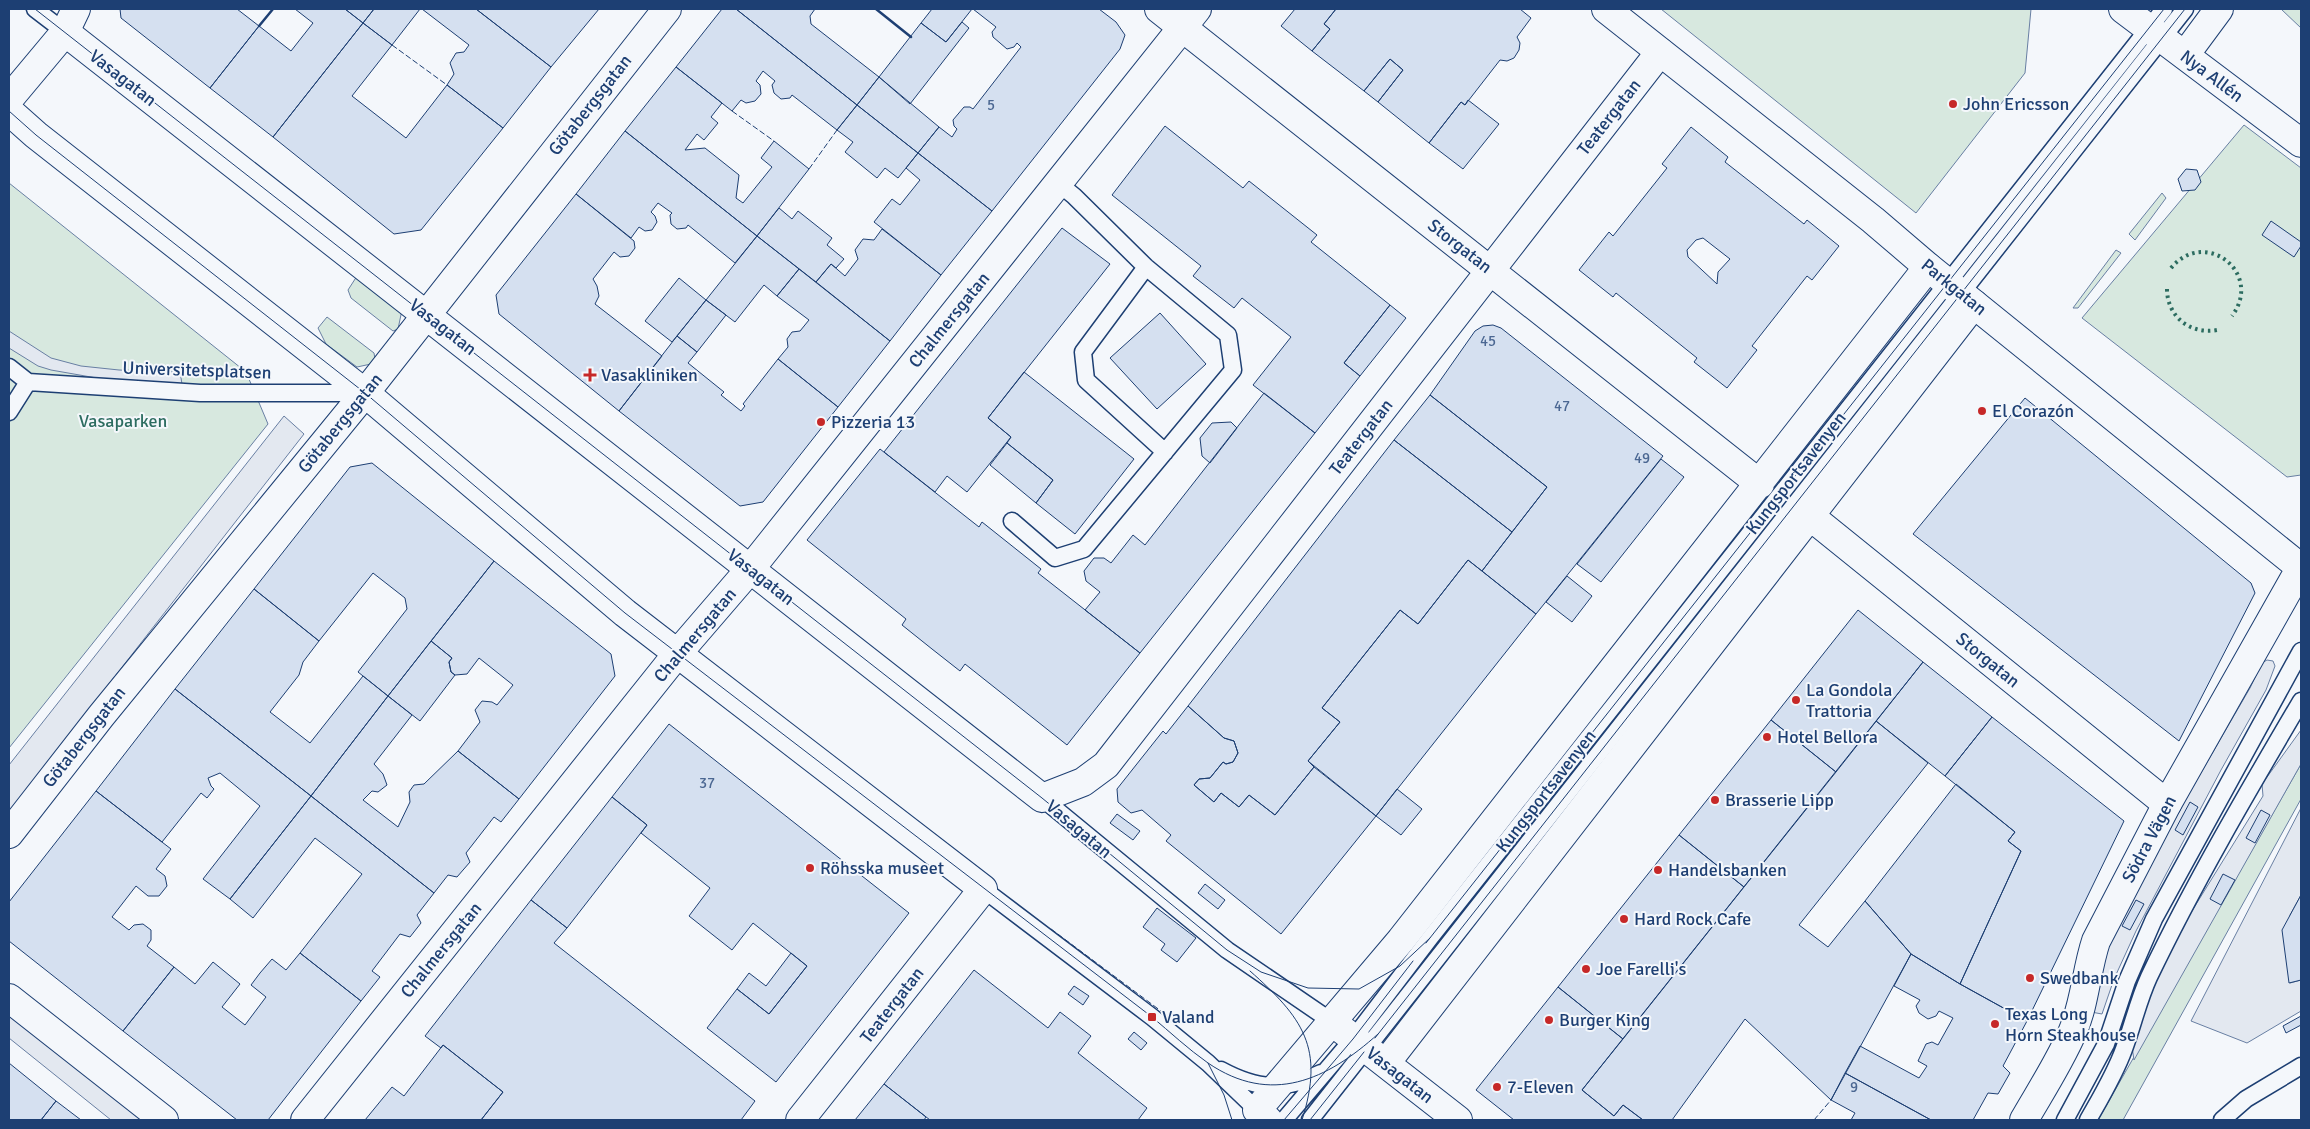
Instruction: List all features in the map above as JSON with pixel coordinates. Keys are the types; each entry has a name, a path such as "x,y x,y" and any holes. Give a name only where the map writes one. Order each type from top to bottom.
{"street":[{"name":"Götabergsgatan","path":"9,834 101,716 365,392 667,9"},
{"name":"Storgatan","path":"1159,9 1190,18 1490,270 1760,484"},
{"name":"Parkgatan","path":"1606,9 1873,220 1953,287 2301,568"},
{"path":"2185,55 2219,9"},
{"name":"Nya Allén","path":"2126,10 2158,25 2185,55 2301,142"},
{"name":"Chalmersgatan","path":"305,1120 677,654 751,568 1190,18"},
{"path":"9,99 71,20"},
{"name":"Vasagatan","path":"71,20 350,256 426,313 1042,798"},
{"name":"Teatergatan","path":"1042,798 1083,782 1106,765 1660,52"},
{"path":"9,111 44,141 365,392 625,613 983,889"},
{"name":"Kungsportsavenyen","path":"1263,1115 1277,1086 1401,940 1760,484 1953,287"},
{"name":"Kungsportsavenyen","path":"1370,1046 1810,516 1953,287"},
{"name":"Storgatan","path":"1810,516 2167,804"},
{"name":"Södra Vägen","path":"2024,1120 2072,1033 2080,1011 2090,959 2096,940 2167,804 2301,568"},
{"name":"Teatergatan","path":"800,1120 983,889"},
{"path":"9,998 164,1120"},
{"name":"Vasagatan","path":"1331,1021 1370,1046 1458,1120"}],"lane":[{"path":"35,9 71,20"},
{"path":"1310,1120 1846,438 1953,287 2158,25 2185,9"},
{"path":"1012,520 1055,558 1084,549 1233,370 1228,335 1146,268 1074,196 1058,183"},
{"path":"1146,268 1082,352 1086,380 1165,452"},
{"name":"Kungsportsavenyen","path":"1370,1046 1430,938 1953,287"},
{"path":"9,367 28,382 9,412"},
{"name":"Universitetsplatsen","path":"28,382 200,393 365,392"},
{"path":"2065,1120 2106,1044 2127,981 2154,919 2301,651"},
{"path":"2088,1120 2113,1076 2124,1049 2140,996 2163,947 2250,787 2301,701"},
{"name":"Vasagatan","path":"1042,798 1226,950 1331,1021"},
{"path":"983,889 1152,1017 1208,1063 1263,1115"},
{"path":"1208,1063 1237,1079 1256,1085 1277,1086 1300,1082 1325,1072 1370,1046"},
{"path":"2222,1120 2246,1099 2301,1066"},
{"path":"1284,1120 1325,1072"}],"green space":[{"path":"1661,9 2031,9 2025,73 1916,213"},
{"path":"2281,9 2301,9 2301,28"},
{"path":"2244,125 2301,168 2301,475 2287,477 2082,318"},
{"name":"Vasaparken","path":"9,183 246,372 268,424 9,748"},
{"path":"2162,193 2166,198 2135,240 2129,234"},
{"path":"2116,250 2121,253 2078,308 2073,308"},
{"path":"357,276 402,310 398,329 393,331 351,298 348,290"},
{"path":"327,317 374,353 375,359 371,364 357,367 326,344 318,328"},
{"path":"2301,764 2301,799 2123,1120 2098,1120"}],"shaded area":[{"path":"9,331 51,358 81,366 119,370 180,372 182,384 108,380 51,370 38,366 9,348"},
{"path":"284,416 304,434 9,812 9,765"},
{"path":"2267,660 2273,661 2275,666 2266,690 2221,770 2136,931 2114,979 2102,1014 2091,1012 2107,935 2250,688 2262,663"},
{"path":"2301,730 2301,764 2134,1060 2132,1047 2142,1015 2169,948 2263,796 2262,784"},
{"path":"2301,808 2301,895 2290,915 2290,983 2301,980 2301,1011 2247,1043 2191,1021"},
{"path":"9,1002 157,1120 111,1120 9,1038"}],"building":[{"path":"120,9 237,9 259,26 210,88 121,18"},
{"path":"295,9 345,9 363,23 273,137 210,88 259,26 291,51 313,23"},
{"path":"345,9 374,9 363,23"},
{"path":"374,9 420,9 392,45 363,23"},
{"path":"422,9 476,9 551,67 503,128 447,85 454,74 450,63 456,53 464,52 469,45"},
{"path":"476,9 599,9 551,67"},
{"path":"722,9 736,9 857,105 837,130 792,95 790,98 781,99 774,93 772,85 775,81 763,71 756,81 760,85 761,94 755,101 746,103 741,100 732,111 676,67"},
{"path":"736,9 815,9 810,16 811,24 879,77 857,105"},
{"path":"932,9 972,9 946,42 921,23"},
{"path":"973,9 1099,9 1116,22 1125,35 1120,49 992,211 918,153 939,127 952,137 957,129 954,126 953,120 964,107 973,109 1021,47 1017,43 1014,47 1007,49 993,37 992,32 996,27"},
{"path":"1295,9 1336,9 1324,24 1330,29 1312,51 1281,26"},
{"path":"1336,9 1520,9 1531,18 1517,37 1520,43 1519,50 1514,58 1507,61 1500,60 1465,105 1461,102 1429,143 1378,102 1403,70 1390,59 1364,91 1312,51 1330,29 1324,24"},
{"path":"962,22 969,28 910,104 879,77 921,23 946,42"},
{"path":"363,23 392,45 352,96 406,138 447,85 503,128 421,230 394,234 273,137"},
{"path":"1390,59 1403,70 1378,102 1364,91"},
{"path":"676,67 722,103 711,117 718,123 704,140 697,134 685,150 705,148 739,175 736,198 743,203 772,167 761,158 774,141 809,169 757,236 625,131"},
{"path":"879,77 939,127 918,153 857,105"},
{"path":"1468,100 1499,124 1463,169 1429,143 1461,102 1465,105"},
{"path":"857,105 918,153 898,178 885,168 877,178 845,152 853,142 837,130"},
{"path":"1165,126 1243,188 1249,181 1317,235 1311,242 1390,305 1344,363 1360,376 1315,433 1253,385 1291,337 1242,298 1234,308 1193,276 1201,266 1112,195"},
{"path":"1691,127 1728,157 1725,162 1804,224 1807,220 1839,246 1812,280 1807,276 1752,346 1757,350 1727,388 1694,362 1697,358 1616,293 1613,297 1579,270 1609,232 1613,236 1667,168 1662,164","holes":["1703,238 1730,259 1718,272 1717,284 1688,257 1687,250 1696,240"]},
{"path":"625,131 757,236 735,263 688,225 686,228 677,229 671,224 670,215 672,213 658,203 651,212 657,222 652,230 645,231 639,227 631,238 576,194"},
{"path":"918,153 992,211 941,275 874,222 892,199 900,205 920,180 906,168"},
{"path":"2186,169 2197,170 2201,182 2195,190 2182,191 2178,179"},
{"path":"576,194 634,241 635,248 629,256 620,257 614,252 593,279 599,296 595,304 662,356 619,411 499,314 496,295"},
{"path":"779,208 792,219 798,211 832,238 827,245 844,259 836,268 831,264 816,282 757,236"},
{"path":"2271,221 2301,242 2301,246 2294,257 2262,235"},
{"path":"1062,228 1110,264 988,418 1011,437 967,492 947,476 935,492 884,452"},
{"path":"882,229 941,275 890,341 816,282 831,264 845,276 858,259 855,250 863,239 874,240"},
{"path":"757,236 799,269 777,296 764,285 735,322 706,300"},
{"path":"799,269 890,341 838,407 778,359 788,347 787,339 792,332 800,331 809,320 777,296"},
{"path":"679,278 706,300 672,342 645,321"},
{"path":"706,300 726,315 697,352 677,336"},
{"path":"1390,305 1406,318 1360,376 1344,363"},
{"path":"1160,313 1206,364 1157,409 1110,358"},
{"path":"1493,325 1501,328 1663,456 1536,614 1482,571 1547,487 1430,395 1475,331 1483,326"},
{"path":"677,336 697,352 688,363 724,392 721,395 741,411 745,406 743,404 778,359 838,407 763,502 740,506 619,411"},
{"path":"1024,372 1134,459 1075,534 1036,503 1053,480 1007,443 1011,437 988,418"},
{"path":"1264,393 1315,433 1140,653 1085,610 1100,592 1086,581 1084,571 1094,558 1104,558 1111,563 1133,535 1145,545"},
{"path":"1430,395 1547,487 1512,532 1394,440"},
{"path":"2025,398 2251,583 2255,593 2179,741 1913,534"},
{"path":"1231,422 1237,428 1210,463 1202,456 1200,438 1212,423"},
{"path":"1394,440 1512,532 1482,571 1468,560 1418,624 1400,610 1322,708 1340,722 1308,761 1314,767 1275,815 1249,795 1239,807 1221,793 1214,802 1194,785 1199,779 1210,778 1223,762 1226,764 1233,762 1238,753 1234,741 1224,738 1188,706"},
{"path":"1007,443 1053,480 1036,503 990,465"},
{"path":"880,449 979,527 982,522 1041,569 1038,573 1140,653 1067,745 965,664 960,671 932,649 902,625 906,619 807,540"},
{"path":"1661,459 1684,477 1601,582 1577,564"},
{"path":"372,463 494,561 388,696 358,672 407,609 405,598 373,573 319,641 254,589 350,467"},
{"path":"1468,560 1536,614 1376,816 1308,761 1340,722 1322,708 1400,610 1418,624"},
{"path":"494,561 611,654 615,676 519,799 458,751 480,722 475,710 482,701 492,702 497,705 513,685 479,658 467,674 455,675 451,672 449,662 452,658 431,641"},
{"path":"1567,576 1592,596 1572,622 1546,602"},
{"path":"254,589 319,641 303,662 299,675 270,712 310,743 363,676 388,696 311,796 175,689"},
{"path":"1858,610 1923,662 1836,772 1771,720"},
{"path":"431,641 452,658 449,662 451,672 455,675 420,721 388,696"},
{"path":"1923,662 1992,717 1945,776 1876,721"},
{"path":"175,689 311,796 230,899 203,879 260,806 220,773 208,778 214,789 207,798 201,793 162,842 96,791"},
{"path":"388,696 412,715 374,764 383,774 387,785 378,792 372,791 363,800 398,827 410,802 409,792 414,785 424,784 458,751 519,799 501,822 494,817 466,853 470,862 457,877 448,875 434,893 311,796"},
{"path":"1188,706 1224,738 1234,741 1238,753 1233,762 1226,764 1223,762 1210,778 1199,779 1194,785 1214,802 1221,793 1239,807 1249,795 1275,815 1314,767 1376,816 1281,934 1166,841 1171,835 1142,810 1131,813 1118,802 1117,789 1163,731 1166,734"},
{"path":"1992,717 2124,821 2027,1021 1960,984 2021,851 2008,841 2015,832 1945,776"},
{"path":"1771,720 1836,772 1744,887 1679,835"},
{"path":"1876,721 1928,763 1799,925 1828,947 1865,901 1911,954 1831,1100 1745,1019 1672,1120 1643,1120 1623,1105 1614,1116 1582,1090"},
{"path":"669,724 909,913 776,1082 707,1028 737,989 769,1014 807,966 753,923 732,950 689,916 710,888 641,833 647,825 612,797"},
{"path":"1956,784 2015,832 2008,841 2021,851 1960,984 1911,954 1865,901"},
{"path":"1397,789 1422,809 1401,835 1376,816"},
{"path":"96,791 171,849 156,869 165,876 167,886 159,896 148,896 136,886 112,917 129,930 134,925 143,924 151,930 151,940 147,946 174,967 123,1031 9,941 9,902"},
{"path":"311,796 434,893 417,915 421,923 410,937 400,934 372,971 380,977 361,1001 300,953 362,874 315,838 253,918 230,899"},
{"path":"612,797 647,825 567,928 531,900"},
{"path":"2190,802 2198,807 2183,835 2175,830"},
{"path":"2261,810 2270,815 2255,843 2246,838"},
{"path":"1117,814 1140,831 1133,840 1110,823"},
{"path":"1679,835 1744,887 1623,1039 1558,987"},
{"path":"2223,874 2235,880 2221,905 2210,899"},
{"path":"1205,884 1225,900 1218,909 1198,893"},
{"path":"2301,895 2301,980 2289,983 2282,930"},
{"path":"531,900 567,928 554,943 755,1101 741,1120 481,1120 503,1092 443,1045 441,1048 425,1036"},
{"path":"2136,900 2144,904 2130,930 2122,926"},
{"path":"1157,908 1196,938 1177,962 1161,950 1165,944 1143,927"},
{"path":"300,953 361,1001 268,1120 237,1120 123,1031 174,967 195,984 213,962 240,984 222,1007 245,1025 266,997 251,985 260,973 272,959 286,970"},
{"path":"791,953 807,966 769,1014 737,989 749,973 766,986"},
{"path":"1911,954 2027,1021 2003,1066 2010,1073 1998,1094 1988,1093 1973,1120 1931,1120 1845,1073 1860,1046 1919,1078 1927,1066 1918,1061 1926,1044 1932,1042 1938,1045 1953,1018 1939,1011 1936,1016 1928,1019 1919,1013 1916,1006 1920,1000 1894,986"},
{"path":"974,970 1048,1028 1060,1012 1091,1036 1078,1053 1147,1108 1138,1120 930,1120 884,1084"},
{"path":"1074,986 1089,996 1083,1005 1068,994"},
{"path":"1558,987 1623,1039 1582,1090 1614,1116 1623,1105 1643,1120 1514,1120 1476,1090"},
{"path":"2301,1016 2301,1025 2286,1033 2283,1026"},
{"path":"1134,1032 1147,1043 1141,1050 1128,1039"},
{"path":"443,1045 503,1092 481,1120 365,1120 392,1087 404,1096"},
{"path":"9,1063 56,1101 41,1120 9,1120"},
{"path":"1845,1073 1931,1120 1851,1120 1855,1113 1831,1100"},
{"path":"884,1084 926,1117 924,1120 855,1120"},
{"path":"56,1101 81,1120 41,1120"}],"tram line":[{"path":"35,9 1042,798 1227,950 1261,972 1308,988 1359,989 1400,966 1430,938"},
{"path":"1426,943 2164,9"},
{"path":"1375,1038 2185,9"},
{"path":"9,111 36,135 365,393 625,613 1152,1017 1208,1063 1231,1076 1254,1083 1276,1085 1298,1082 1318,1075 1339,1064 1378,1034"},
{"path":"1284,1120 1353,1039 1413,961"},
{"path":"1250,971 1284,1004 1305,1036 1310,1054 1311,1073 1309,1095 1302,1120"},
{"path":"1310,1120 1364,1052"},
{"path":"1208,1063 1224,1095 1232,1120"}],"hedge":[{"path":"2171,268 2185,257 2199,252 2214,254 2226,260 2236,271 2241,285 2240,300 2232,316"},
{"path":"2167,289 2171,308 2182,322 2198,330 2217,330"}],"fence":[{"path":"392,45 447,85"},
{"path":"732,111 774,141"},
{"path":"809,169 837,130"},
{"path":"1051,929 1169,1017"},
{"path":"1814,1120 1831,1100"}],"wall":[{"path":"259,26 273,9"},
{"path":"876,9 911,37"}],"place":[{"name":"John Ericsson","path":"1953,104"},
{"name":"Vasakliniken","path":"590,375"},
{"name":"El Corazón","path":"1982,411"},
{"name":"Pizzeria 13","path":"821,422"},
{"name":"La Gondola Trattoria","path":"1796,700"},
{"name":"Hotel Bellora","path":"1767,737"},
{"name":"Brasserie Lipp","path":"1715,800"},
{"name":"Röhsska museet","path":"810,868"},
{"name":"Handelsbanken","path":"1658,870"},
{"name":"Hard Rock Cafe","path":"1624,919"},
{"name":"Joe Farelli's","path":"1586,969"},
{"name":"Swedbank","path":"2030,978"},
{"name":"Valand","path":"1152,1017"},
{"name":"Burger King","path":"1549,1020"},
{"name":"Texas Long Horn Steakhouse","path":"1995,1024"},
{"name":"7-Eleven","path":"1497,1087"}]}
